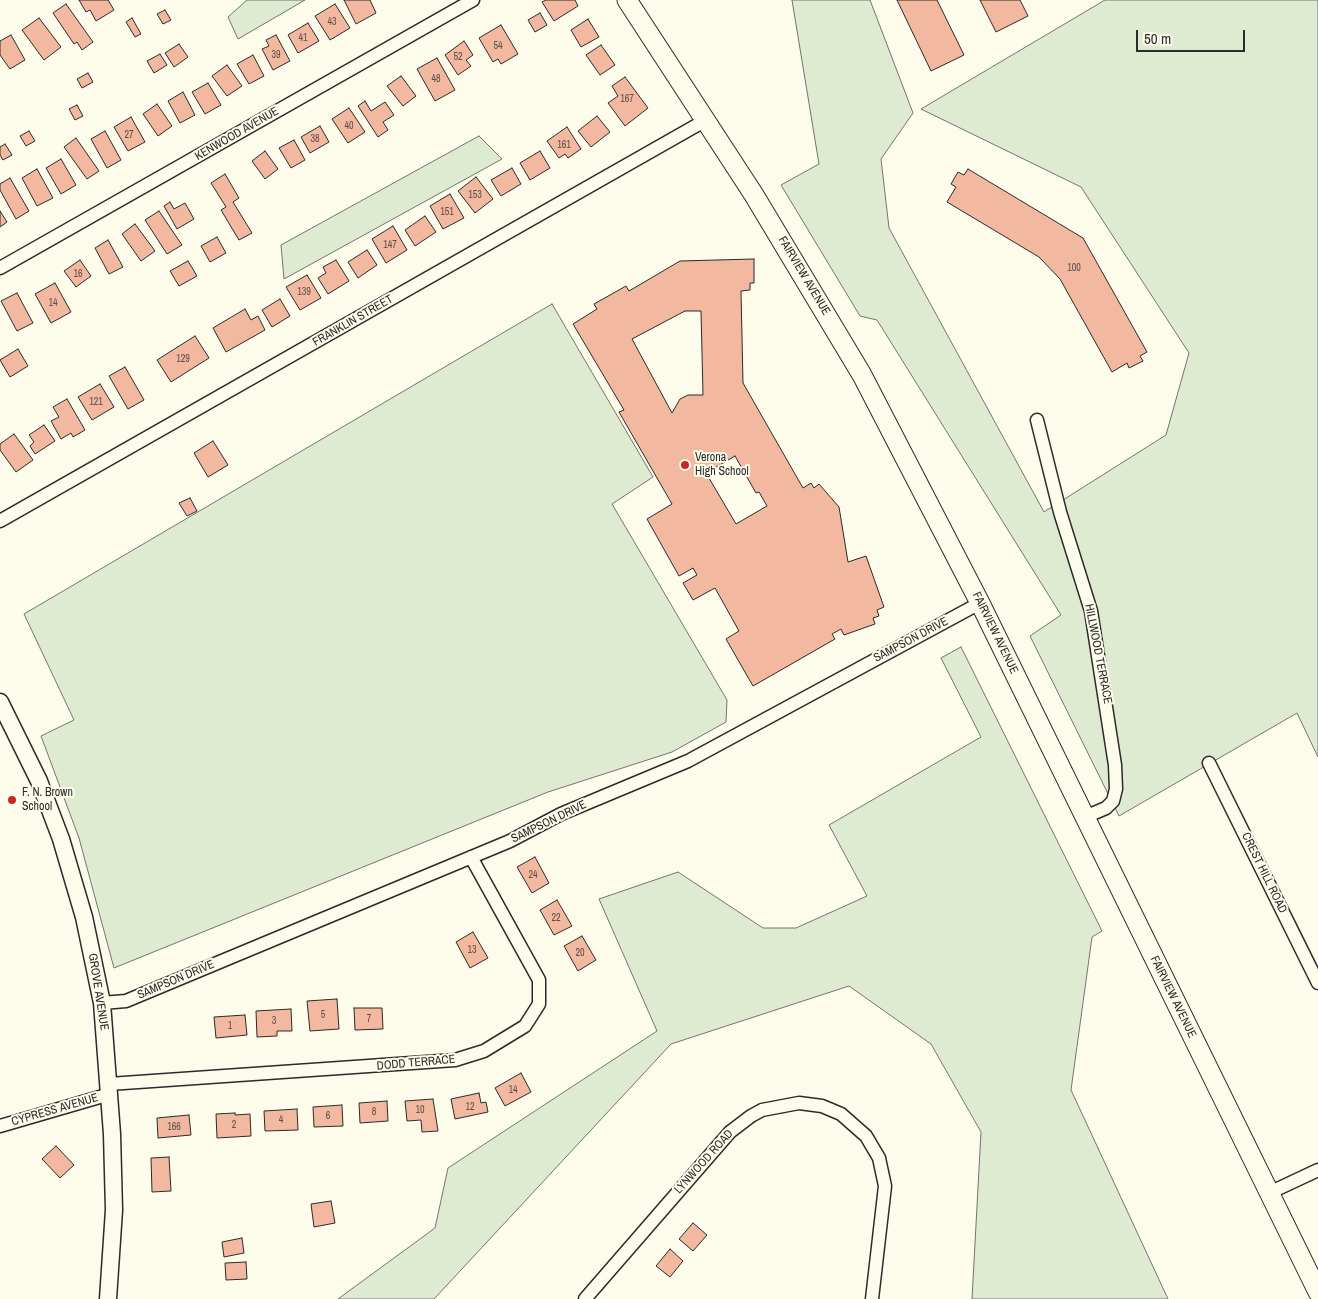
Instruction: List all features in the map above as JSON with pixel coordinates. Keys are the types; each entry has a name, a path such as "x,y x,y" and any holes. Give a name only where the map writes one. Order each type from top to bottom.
{"main road":[{"name":"FAIRVIEW AVENUE","path":"626,0 706,120 791,254 862,375 980,603 1318,1292"}],"street":[{"name":"KENWOOD AVENUE","path":"0,268 473,0"},
{"name":"FRANKLIN STREET","path":"0,521 706,120"},
{"name":"HILLWOOD TERRACE","path":"1037,420 1060,512 1091,611 1115,765 1116,789 1113,801 1106,808 1085,817"},
{"name":"SAMPSON DRIVE","path":"102,1003 126,1000 510,841 561,814 688,761 980,603"},
{"name":"GROVE AVENUE","path":"0,702 39,781 61,839 84,918 102,1003 110,1089 114,1210 108,1299"},
{"name":"CREST HILL ROAD","path":"1209,763 1318,983"},
{"name":"DODD TERRACE","path":"110,1089 455,1060 484,1051 525,1026 531,1020 539,1004 539,980 471,857"},
{"name":"CYPRESS AVENUE","path":"0,1126 110,1089"},
{"name":"LYNWOOD ROAD","path":"585,1299 730,1132 762,1110 799,1103 822,1106 841,1114 866,1136 879,1158 885,1186 872,1299"},
{"path":"1269,1193 1318,1170"}],"green space":[{"path":"247,0 305,0 238,39 228,17"},
{"path":"792,0 870,0 913,113 881,159 889,228 1044,512 1166,435 1189,353 1081,187 921,109 1105,0 1318,0 1318,757 1297,713 1119,816 1030,636 1061,615 877,320 860,316 781,185 819,164"},
{"path":"479,136 502,159 284,279 281,245"},
{"path":"552,304 653,477 612,504 727,700 726,722 672,752 548,792 114,968 79,838 41,736 74,720 24,614"},
{"path":"961,647 1102,931 1092,937 1071,1090 1168,1299 972,1299 981,1132 931,1044 849,986 671,1044 434,1299 338,1299 435,1228 448,1168 657,1031 599,899 678,872 763,928 796,928 867,896 829,825 981,737 941,658"}],"building":[{"path":"79,0 108,0 114,10 96,21 90,10 86,12"},
{"path":"344,0 370,0 376,13 356,24"},
{"path":"546,0 575,0 578,6 554,21 542,2"},
{"path":"897,0 937,0 964,55 931,71"},
{"path":"980,0 1020,0 1028,16 996,32"},
{"path":"66,4 93,42 82,50 77,42 74,44 53,13"},
{"path":"335,4 350,28 330,40 315,16"},
{"path":"165,10 171,20 163,24 157,14"},
{"path":"540,13 547,25 535,32 528,20"},
{"path":"39,18 61,47 44,60 22,30"},
{"path":"132,18 141,34 135,37 126,22"},
{"path":"588,19 599,37 581,47 571,30"},
{"path":"308,23 319,41 298,53 288,35"},
{"path":"501,25 518,54 501,64 498,59 493,62 479,38"},
{"path":"11,35 25,60 10,69 0,55 0,41"},
{"path":"276,35 290,61 273,70 262,49 269,46 266,40"},
{"path":"464,41 473,55 466,60 471,66 458,75 445,55"},
{"path":"179,44 188,57 174,67 165,53"},
{"path":"601,45 615,65 600,75 586,55"},
{"path":"160,54 167,65 154,73 147,61"},
{"path":"253,55 264,76 249,84 237,64"},
{"path":"437,58 455,90 435,101 417,69"},
{"path":"227,65 242,86 227,96 212,76"},
{"path":"88,73 93,82 82,88 77,79"},
{"path":"401,76 416,96 403,106 387,86"},
{"path":"625,77 648,108 625,126 608,103 618,96 612,86"},
{"path":"208,83 221,105 205,114 192,92"},
{"path":"183,92 195,115 180,123 168,101"},
{"path":"365,101 371,111 385,102 394,115 383,122 388,130 378,137 358,106"},
{"path":"157,104 172,126 158,136 143,114"},
{"path":"77,105 83,116 75,120 69,109"},
{"path":"349,108 365,132 348,143 332,119"},
{"path":"597,116 610,132 591,147 578,131"},
{"path":"131,117 145,142 128,151 114,127"},
{"path":"320,126 329,142 310,153 301,137"},
{"path":"567,127 581,149 568,158 565,154 559,158 547,141"},
{"path":"29,131 35,141 26,146 20,136"},
{"path":"105,131 121,160 107,168 91,139"},
{"path":"76,138 99,171 87,179 64,147"},
{"path":"294,140 305,160 291,168 279,148"},
{"path":"5,144 12,155 3,160 0,155 0,147"},
{"path":"265,151 278,169 265,179 252,161"},
{"path":"540,151 550,168 530,180 520,163"},
{"path":"61,159 76,185 61,194 46,168"},
{"path":"512,168 521,184 501,196 491,180"},
{"path":"37,169 53,198 37,206 22,178"},
{"path":"968,169 1083,238 1147,352 1140,356 1143,361 1129,368 1127,363 1112,372 1060,279 1039,257 947,202 956,187 951,184 958,172 964,175"},
{"path":"225,174 239,198 233,202 252,233 239,240 221,210 226,207 211,183"},
{"path":"476,177 493,199 475,213 458,191"},
{"path":"10,178 29,211 16,219 0,190 0,184"},
{"path":"450,194 464,218 443,229 430,206"},
{"path":"170,202 174,209 185,203 194,219 177,229 164,206"},
{"path":"0,211 7,222 0,227"},
{"path":"159,211 182,245 167,254 145,220"},
{"path":"425,216 436,232 415,246 405,230"},
{"path":"135,224 155,251 141,261 122,234"},
{"path":"393,226 407,250 386,263 372,239"},
{"path":"217,237 226,253 210,262 201,246"},
{"path":"108,240 123,267 109,274 95,248"},
{"path":"367,250 377,265 358,278 348,262"},
{"name":"Verona High School","path":"754,259 754,283 750,283 750,290 741,291 743,383 803,488 811,483 814,488 819,484 839,507 848,562 866,556 884,607 877,610 879,616 873,618 875,624 844,635 841,629 832,634 835,639 753,686 726,639 739,631 715,588 693,600 683,583 697,575 693,568 679,576 647,519 672,504 619,412 624,410 573,324 597,309 594,304 626,286 629,291 680,261","holes":["685,311 701,311 703,395 688,395 680,399 672,413 632,339","735,456 756,493 759,492 767,506 736,524 706,473"]},
{"path":"80,260 91,276 76,287 64,271"},
{"path":"336,260 349,281 328,294 318,278 326,273 323,267"},
{"path":"188,261 197,276 179,286 170,271"},
{"path":"307,275 321,298 300,310 286,287"},
{"path":"55,283 71,312 51,323 35,294"},
{"path":"17,293 33,323 17,331 1,301"},
{"path":"280,299 290,316 272,327 262,310"},
{"path":"245,309 251,320 258,316 265,330 226,352 213,328"},
{"path":"195,336 209,358 171,382 157,360"},
{"path":"18,349 28,366 10,377 0,360"},
{"path":"125,367 144,400 128,409 109,376"},
{"path":"100,384 114,407 92,420 78,397"},
{"path":"67,399 85,430 73,437 71,433 61,439 51,421 59,417 53,407"},
{"path":"44,425 55,441 35,454 30,446 34,442 29,435"},
{"path":"14,434 33,460 16,472 0,450 0,444"},
{"path":"213,441 228,465 208,477 194,453"},
{"path":"190,498 197,511 187,516 179,503"},
{"path":"535,857 549,883 532,893 517,867"},
{"path":"557,900 572,926 554,935 540,910"},
{"path":"473,932 488,958 470,968 456,942"},
{"path":"582,936 596,960 578,971 564,946"},
{"path":"337,999 339,1029 310,1031 307,1001"},
{"path":"354,1008 382,1008 383,1029 355,1030"},
{"path":"291,1009 292,1031 277,1031 277,1036 257,1037 256,1011"},
{"path":"245,1015 247,1035 216,1038 214,1017"},
{"path":"521,1073 531,1092 505,1106 495,1088"},
{"path":"479,1093 481,1103 486,1102 488,1112 455,1119 451,1099"},
{"path":"433,1099 438,1131 422,1132 421,1120 407,1121 405,1101"},
{"path":"387,1101 388,1121 360,1123 359,1103"},
{"path":"342,1105 343,1126 314,1127 313,1107"},
{"path":"297,1109 298,1130 265,1131 264,1111"},
{"path":"235,1113 235,1115 250,1114 251,1136 217,1138 216,1114"},
{"path":"189,1115 191,1135 158,1138 157,1118"},
{"path":"56,1146 74,1165 60,1178 42,1159"},
{"path":"169,1157 171,1191 152,1192 151,1158"},
{"path":"331,1201 335,1223 314,1227 311,1204"},
{"path":"693,1223 707,1235 693,1251 679,1239"},
{"path":"242,1238 244,1253 224,1257 222,1242"},
{"path":"670,1249 683,1261 670,1277 656,1266"},
{"path":"246,1262 247,1279 226,1280 225,1263"}],"place":[{"name":"Verona High School","path":"685,465"},
{"name":"F. N. Brown School","path":"12,800"}]}
